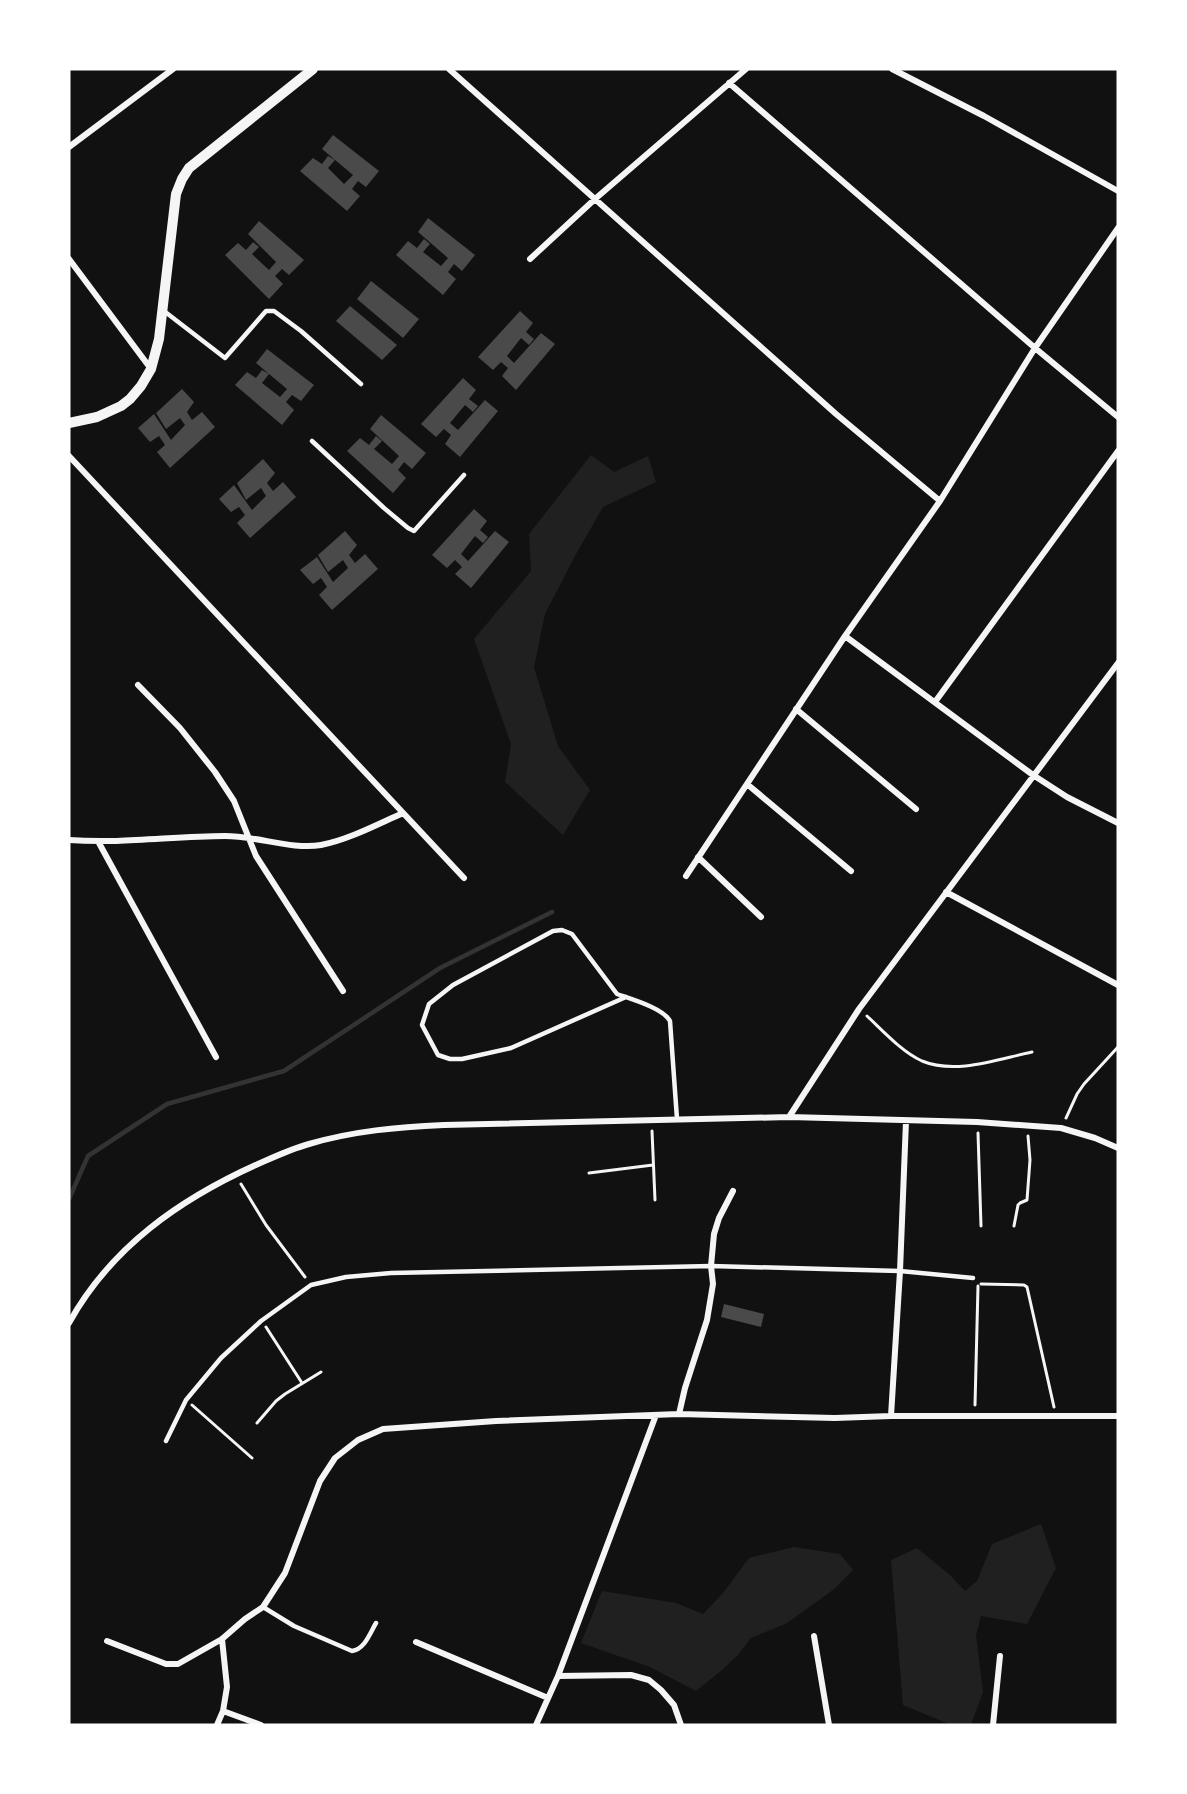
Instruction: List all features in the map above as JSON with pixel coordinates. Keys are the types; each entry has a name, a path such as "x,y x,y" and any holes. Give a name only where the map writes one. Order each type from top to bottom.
{"street":[{"path":"69,147 173,69"},
{"path":"69,423 97,417 121,406 141,386 151,369 159,339 176,194 189,168 313,69"},
{"path":"449,69 836,414 940,501"},
{"path":"530,260 595,199 746,69"},
{"path":"892,69 984,116 1118,191"},
{"path":"729,82 1035,348 1118,417"},
{"path":"686,876 844,636 940,501 1035,348 1118,228"},
{"path":"69,259 151,369"},
{"path":"934,702 1118,451"},
{"path":"69,456 464,878"},
{"path":"844,636 1033,775 1068,797 1118,823"},
{"path":"789,1117 859,1009 1118,663"},
{"path":"138,685 180,728 215,772 234,801 262,867 343,991"},
{"path":"796,709 916,809"},
{"path":"747,784 851,871"},
{"path":"69,840 99,843 225,836 249,837 309,846 324,844 403,813"},
{"path":"99,843 216,1056"},
{"path":"698,857 761,917"},
{"path":"946,892 1118,985"},
{"path":"69,1323 113,1261 164,1216 236,1174 308,1144 354,1133 390,1127 463,1124 789,1117 977,1122 1061,1128 1095,1138 1118,1148"},
{"path":"891,1416 906,1121"},
{"path":"679,1414 707,1320 713,1284 711,1266 714,1234 719,1218 734,1191"},
{"path":"107,1641 166,1664 178,1664 222,1639 263,1607 285,1574 320,1482 335,1458 358,1440 383,1430 496,1421 679,1414 835,1418 1118,1416"},
{"path":"536,1725 558,1676 656,1415"},
{"path":"814,1636 829,1725"},
{"path":"217,1725 223,1711 227,1686 222,1639"},
{"path":"416,1642 548,1698"},
{"path":"993,1725 1000,1656"},
{"path":"558,1676 631,1676 649,1680 674,1705 681,1725"},
{"path":"223,1711 261,1725"}],"lane":[{"path":"162,310 225,358 266,311 274,311 301,331 361,384"},
{"path":"312,441 384,508 414,531 464,475"},
{"path":"626,997 511,1047 462,1059 450,1059 438,1055 422,1025 429,1004 453,985 552,931 562,930 572,934 617,994 626,997 662,1012 667,1016 670,1021 677,1119"},
{"path":"166,1441 186,1400 221,1358 261,1321 311,1285 346,1277 391,1273 521,1269 711,1266 900,1271 973,1278"},
{"path":"263,1607 294,1626 352,1651 357,1650 368,1638 376,1623"}],"path":[{"path":"859,1009 897,1044 921,1060 947,1067 1032,1052"},
{"path":"1061,1128 1081,1089 1118,1047"},
{"path":"651,1120 655,1200"},
{"path":"977,1122 981,1226"},
{"path":"1014,1226 1018,1205 1027,1200 1030,1160 1028,1125"},
{"path":"589,1173 652,1166"},
{"path":"236,1174 266,1225 311,1285"},
{"path":"975,1416 978,1284 1024,1285 1027,1287 1056,1416"},
{"path":"261,1321 302,1383"},
{"path":"257,1423 276,1401 321,1372"},
{"path":"186,1400 252,1458"}],"shaded area":[{"path":"591,455 614,472 648,456 656,482 603,507 545,614 534,667 558,746 590,790 563,835 505,782 511,744 474,639 531,571 529,534"},
{"path":"1041,1524 1056,1568 1027,1624 981,1616 976,1635 983,1692 971,1725 951,1725 903,1705 891,1560 917,1548 951,1576 965,1591 977,1581 992,1544"},
{"path":"794,1547 840,1554 853,1570 833,1590 787,1623 751,1638 738,1655 696,1691 650,1667 581,1643 602,1591 676,1603 703,1614 723,1593 749,1558"}],"building":[{"path":"333,135 379,171 366,187 358,181 352,189 360,196 347,211 300,171 313,158 322,164 328,156 335,160 328,168 344,184 353,175 322,149"},
{"path":"428,218 475,255 462,271 454,264 448,272 456,279 443,295 396,255 408,241 417,248 424,239 430,244 423,252 441,266 448,258 418,232"},
{"path":"259,221 304,260 289,275 282,269 275,276 283,284 269,299 225,255 238,243 246,250 253,242 259,247 252,254 269,270 276,262 248,234"},
{"path":"371,281 419,319 403,338 357,299"},
{"path":"350,306 397,345 382,360 336,321"},
{"path":"520,311 533,323 526,332 534,339 529,345 521,338 507,356 514,363 541,333 555,344 516,390 502,376 508,368 501,362 493,370 478,357"},
{"path":"267,349 314,385 301,401 292,395 286,402 294,410 282,425 235,385 247,372 256,378 262,370 269,374 262,383 280,397 287,389 256,363"},
{"path":"463,378 476,390 469,399 478,406 473,412 465,405 450,423 458,430 485,400 498,411 460,457 445,444 451,435 444,429 436,437 421,424"},
{"path":"182,389 194,402 187,412 192,420 202,412 215,427 170,468 157,452 165,445 159,436 150,442 138,428 154,414 171,440 185,425 180,418 166,429 156,413"},
{"path":"381,415 426,453 412,469 404,462 398,470 406,478 393,493 347,451 360,438 369,445 376,436 382,441 374,449 392,464 399,456 370,429"},
{"path":"263,459 275,473 267,483 273,491 283,482 296,497 250,538 237,523 245,515 239,507 231,512 219,499 234,485 252,510 266,496 261,488 246,500 237,483"},
{"path":"474,509 487,521 480,530 488,537 483,543 475,536 461,554 468,561 495,531 509,542 471,588 455,574 462,567 455,560 447,568 432,555"},
{"path":"345,531 357,545 349,555 355,563 365,554 378,569 332,610 319,595 327,587 321,578 313,584 300,570 317,557 333,582 348,568 343,560 328,572 318,555"},
{"path":"724,1304 764,1314 761,1327 721,1317"}],"waterway":[{"path":"69,1199 88,1156 167,1104 284,1071 440,968 552,912"}]}
